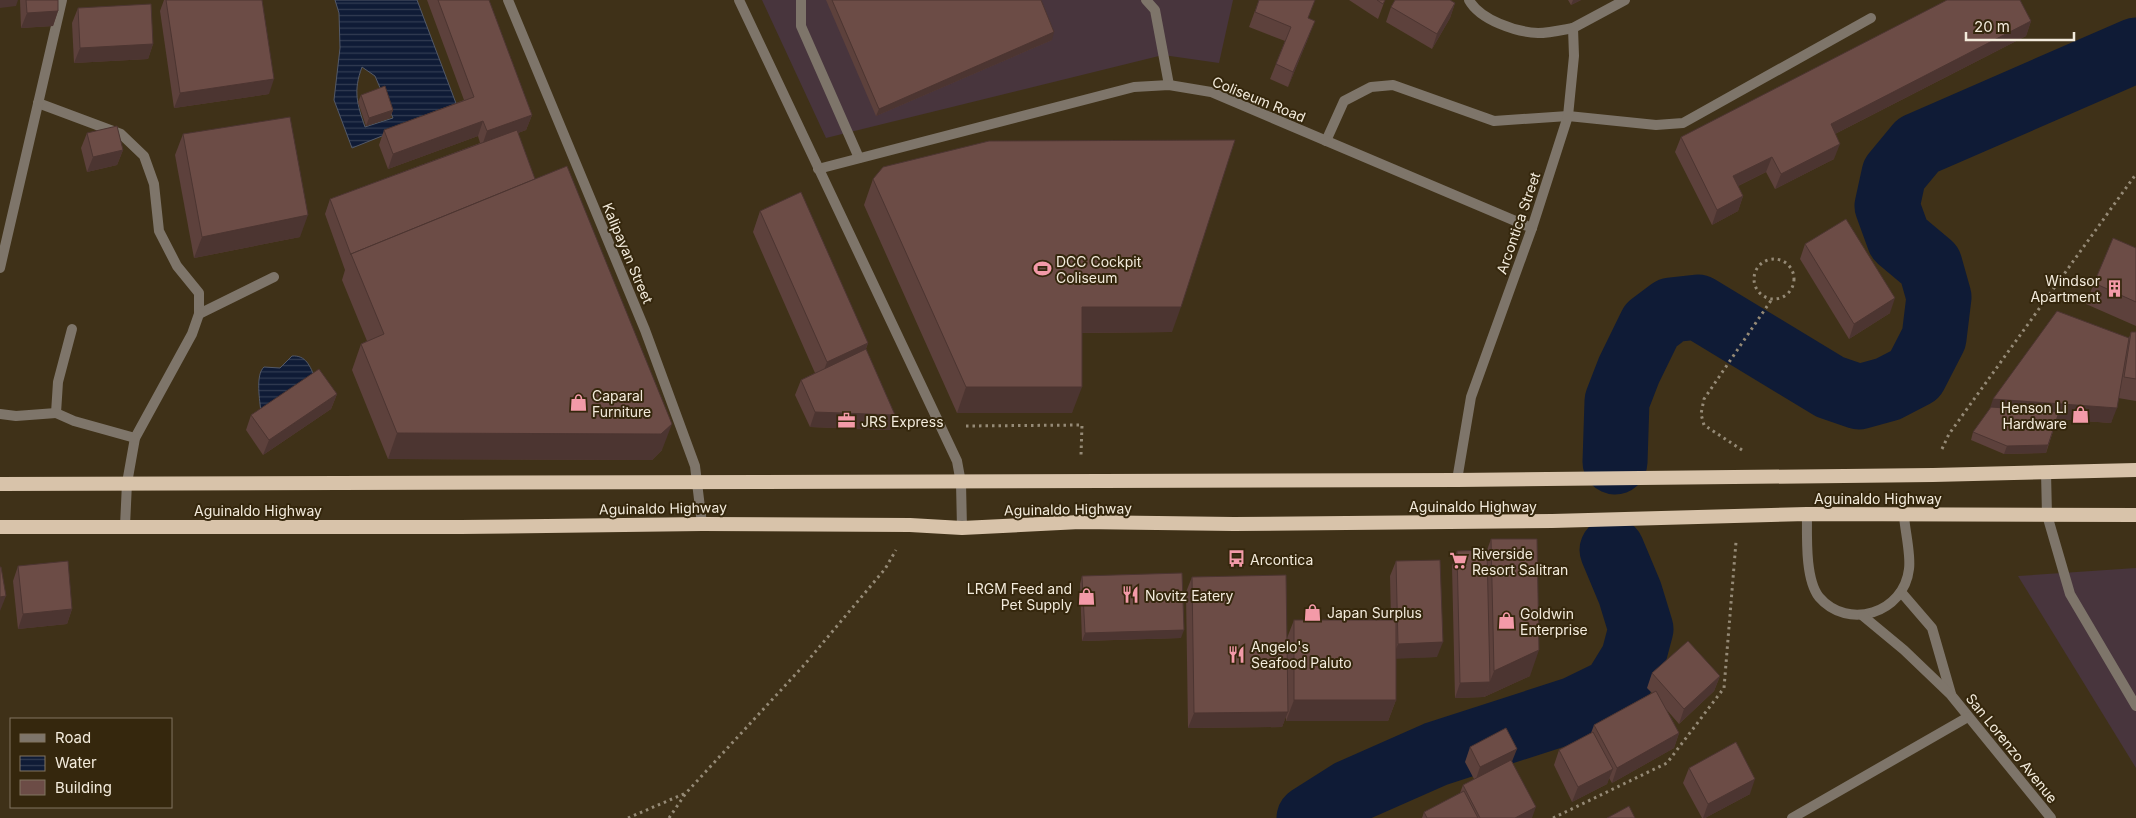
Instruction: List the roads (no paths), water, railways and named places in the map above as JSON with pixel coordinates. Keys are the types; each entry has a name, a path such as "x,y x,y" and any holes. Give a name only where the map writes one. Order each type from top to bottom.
{"highway":[{"name":"Aguinaldo Highway","path":"0,484 961,483 1457,480 1666,476 1923,475 2136,470"},
{"name":"Aguinaldo Highway","path":"0,527 461,527 702,524 910,525 962,528 1080,522 1234,524 1552,521 1807,514 1904,516 1939,514 2136,515"}],"street":[{"path":"0,268 62,0"},
{"name":"Kalipayan Street","path":"508,0 646,330 696,466 702,524"},
{"path":"739,0 957,462 961,483 962,528"},
{"path":"801,0 801,26 859,158"},
{"path":"1146,0 1155,10 1169,85"},
{"path":"1469,0 1473,7 1502,26 1538,33 1574,28 1625,0"},
{"path":"1326,141 1344,101 1371,87 1393,85 1494,120 1568,116 1648,125 1683,123 1871,18"},
{"name":"Arcontica Street","path":"1457,480 1471,397 1532,228 1568,116 1574,56 1574,28"},
{"name":"Coliseum Road","path":"818,169 1134,87 1169,85 1211,92 1532,228"},
{"path":"38,103 121,134 144,156 154,184 159,231 177,266 199,293 199,314 192,334 135,438 127,484 126,526"},
{"path":"199,314 274,277"},
{"path":"56,413 58,382 72,328"},
{"path":"0,414 16,416 56,413 74,421 135,438"},
{"path":"2046,472 2046,515 2070,594 2136,706"},
{"name":"San Lorenzo Avenue","path":"1807,514 1808,568 1819,596 1837,611 1863,616 1904,650 1951,695 2051,818"},
{"path":"1863,616 1884,609 1901,592 1909,569 1904,516"},
{"name":"San Lorenzo Avenue","path":"1901,592 1932,628 1951,695"},
{"path":"1792,818 1968,716"}],"water":[{"path":"335,0 417,0 457,106 352,148 334,100 340,48 339,13","holes":["362,67 375,76 393,118 365,127 357,97"]},
{"path":"292,356 304,359 315,378 261,413 259,388 261,371 264,367 280,368"}],"waterway":[{"path":"1615,462 1617,401 1629,370 1651,325 1671,310 1698,307 1830,387 1859,397 1888,389 1915,375 1934,338 1939,297 1930,265 1899,239 1887,206 1894,174 1918,145 2136,50"},
{"path":"1309,818 1350,792 1436,754 1575,709 1614,690 1633,659 1641,629 1630,593 1612,550"}],"place":[{"name":"DCC Cockpit Coliseum","path":"1042,269"},
{"name":"Windsor Apartment","path":"2114,288"},
{"name":"Caparal Furniture","path":"578,403"},
{"name":"Henson Li Hardware","path":"2081,415"},
{"name":"JRS Express","path":"847,421"},
{"name":"Arcontica","path":"1236,559"},
{"name":"Riverside Resort Salitran","path":"1458,561"},
{"name":"Novitz Eatery","path":"1131,595"},
{"name":"LRGM Feed and Pet Supply","path":"1086,596"},
{"name":"Japan Surplus","path":"1313,612"},
{"name":"Goldwin Enterprise","path":"1506,621"},
{"name":"Angelo's Seafood Paluto","path":"1237,654"}]}
